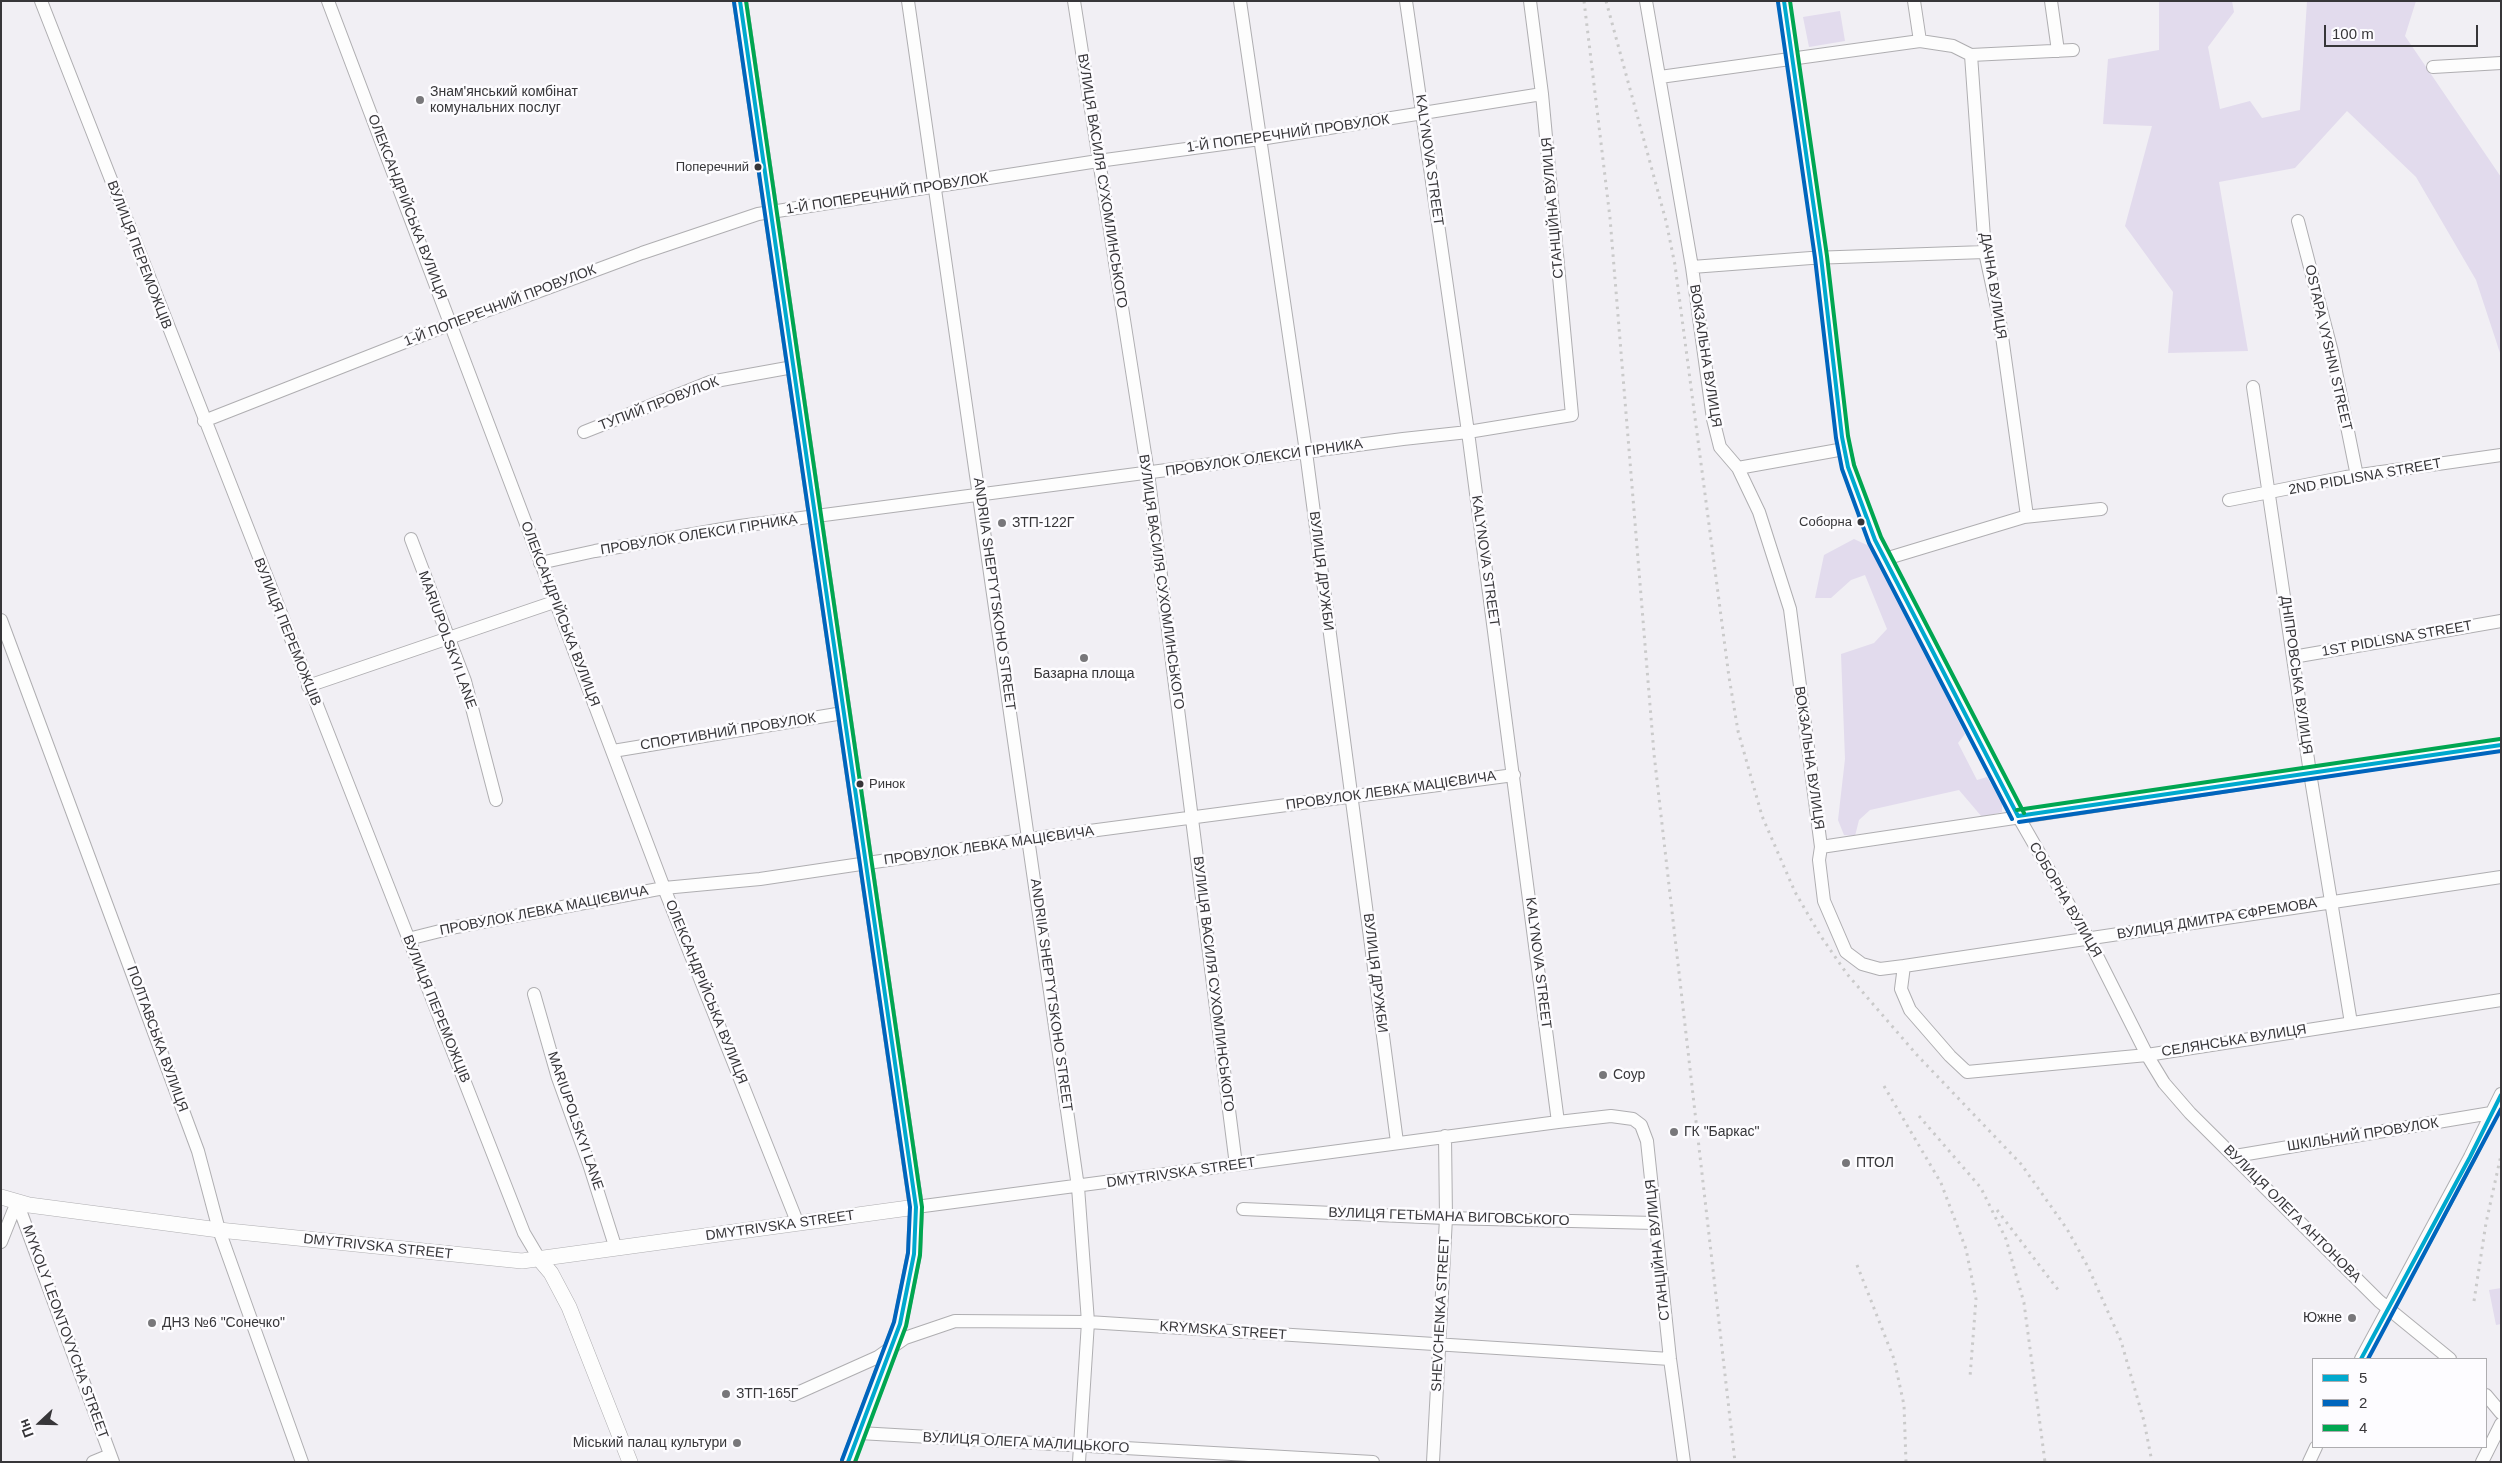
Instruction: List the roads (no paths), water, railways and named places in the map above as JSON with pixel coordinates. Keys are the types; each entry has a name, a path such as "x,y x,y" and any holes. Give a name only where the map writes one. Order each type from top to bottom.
{"main road":[{"path":"740,1 916,1207 910,1278 894,1346 848,1462"},
{"name":"DMYTRIVSKA STREET","path":"1,1197 29,1205 219,1230 505,1260 540,1260 916,1207"},
{"path":"540,1260 551,1273 569,1307 630,1462"}],"street":[{"name":"ВУЛИЦЯ ПЕРЕМОЖЦІВ","path":"41,1 204,421 524,1233 540,1260"},
{"name":"ОЛЕКСАНДРІЙСЬКА ВУЛИЦЯ","path":"328,1 554,602 613,751 664,888 798,1224"},
{"name":"ANDRIIA SHEPTYTSKOHO STREET","path":"908,1 1030,839 1078,1187 1088,1322 1079,1462"},
{"name":"ВУЛИЦЯ ВАСИЛЯ СУХОМЛИНСЬКОГО","path":"1074,1 1148,473 1236,1165"},
{"name":"ВУЛИЦЯ ДРУЖБИ","path":"1240,1 1306,452 1397,1142"},
{"name":"KALYNOVA STREET","path":"1406,1 1468,432 1558,1122"},
{"name":"СТАНЦІЙНА ВУЛИЦЯ","path":"1530,1 1542,94 1572,415"},
{"name":"ВОКЗАЛЬНА ВУЛИЦЯ","path":"1646,1 1692,267 1713,419 1720,447 1738,468 1759,512 1790,609 1821,847 1819,860 1824,901 1846,952 1862,964 1880,969 1904,966"},
{"name":"СОБОРНА ВУЛИЦЯ","path":"1784,1 1821,257 1844,449 1860,504 1885,559 2018,816 2088,938 2147,1054"},
{"path":"1914,1 1920,41"},
{"path":"2051,1 2058,51"},
{"path":"1660,77 1920,41 1953,46 1971,54 2073,50"},
{"name":"ДАЧНА ВУЛИЦЯ","path":"1971,54 1985,252 2000,322 2027,516"},
{"path":"2433,66 2501,63"},
{"name":"1-Й ПОПЕРЕЧНИЙ ПРОВУЛОК","path":"204,421 451,324 651,250 770,212 1098,161 1260,139 1542,94"},
{"name":"OSTAPA VYSHNI STREET","path":"2298,221 2332,352 2357,476"},
{"path":"1692,267 1821,257 1985,252"},
{"name":"ТУПИЙ ПРОВУЛОК","path":"584,432 710,382 793,367"},
{"name":"ДНІПРОВСЬКА ВУЛИЦЯ","path":"2253,387 2310,774 2351,1023"},
{"name":"ПРОВУЛОК ОЛЕКСИ ГІРНИКА","path":"540,563 595,551 740,526 814,518 980,493 1468,432 1572,415"},
{"path":"1738,468 1844,449"},
{"name":"2ND PIDLISNA STREET","path":"2229,500 2357,476 2501,455"},
{"path":"1885,559 2027,516 2101,509"},
{"name":"MARIUPOLSKYI LANE","path":"411,539 465,681 496,800"},
{"path":"308,686 554,602"},
{"name":"ПОЛТАВСЬКА ВУЛИЦЯ","path":"1,620 198,1151 219,1230 302,1462"},
{"name":"1ST PIDLISNA STREET","path":"2293,657 2501,621"},
{"name":"СПОРТИВНИЙ ПРОВУЛОК","path":"613,751 843,713"},
{"path":"1821,847 2501,745"},
{"name":"ПРОВУЛОК ЛЕВКА МАЦІЄВИЧА","path":"408,939 456,927 664,888 760,879 1030,839 1514,775"},
{"name":"ВУЛИЦЯ ДМИТРА ЄФРЕМОВА","path":"1904,966 2501,877"},
{"name":"СЕЛЯНСЬКА ВУЛИЦЯ","path":"1904,966 1901,989 1910,1010 1950,1056 1967,1072 2147,1054 2501,1000"},
{"name":"MARIUPOLSKYI LANE","path":"534,994 558,1078 592,1173 616,1249"},
{"name":"ВУЛИЦЯ ОЛЕГА АНТОНОВА","path":"2147,1054 2175,1096 2387,1308 2449,1358"},
{"path":"2362,1358 2470,1157 2501,1094"},
{"name":"ШКІЛЬНИЙ ПРОВУЛОК","path":"2235,1156 2491,1114"},
{"name":"СТАНЦІЙНА ВУЛИЦЯ","path":"1558,1122 1622,1116 1633,1119 1641,1125 1647,1141 1670,1359 1684,1462"},
{"name":"DMYTRIVSKA STREET","path":"916,1207 1558,1122"},
{"name":"SHEVCHENKA STREET","path":"1433,1462 1446,1218 1445,1136"},
{"path":"1,1242 17,1202"},
{"name":"MYKOLY LEONTOVYCHA STREET","path":"17,1202 112,1458"},
{"name":"ВУЛИЦЯ ГЕТЬМАНА ВИГОВСЬКОГО","path":"1243,1209 1446,1218 1655,1223"},
{"name":"KRYMSKA STREET","path":"793,1395 878,1358 904,1338 956,1321 1088,1322 1670,1359"},
{"path":"2487,1396 2501,1413"},
{"path":"2482,1462 2501,1424"},
{"name":"ВУЛИЦЯ ОЛЕГА МАЛИЦЬКОГО","path":"859,1434 1373,1462"},
{"path":"2309,1462 2316,1448"},
{"path":"93,1462 112,1458"}],"railway":[{"path":"1584,1 1610,218 1654,754 1735,1462"},
{"path":"1606,1 1666,221 1675,265 1729,677 1738,731 1762,816 1795,892 1820,935 1847,974 1917,1055 2021,1164 2067,1229 2088,1267 2121,1341 2144,1421 2152,1462"},
{"path":"1884,1086 1941,1183 1966,1249 1976,1299 1970,1377"},
{"path":"1919,1116 1981,1188 2006,1239 2024,1303 2045,1462"},
{"path":"2474,1301 2486,1223 2501,1155"},
{"path":"1997,1210 2059,1291"},
{"path":"1857,1265 1894,1359 1904,1405 1906,1462"}],"place":[{"name":"Знам'янський комбінат комунальних послуг","path":"420,100"},
{"name":"Поперечний","path":"758,167"},
{"name":"Соборна","path":"1861,522"},
{"name":"ЗТП-122Г","path":"1002,523"},
{"name":"Базарна площа","path":"1084,658"},
{"name":"Ринок","path":"860,784"},
{"name":"Соур","path":"1603,1075"},
{"name":"ГК \"Баркас\"","path":"1674,1132"},
{"name":"ПТОЛ","path":"1846,1163"},
{"name":"Южне","path":"2352,1318"},
{"name":"ДНЗ №6 \"Сонечко\"","path":"152,1323"},
{"name":"ЗТП-165Г","path":"726,1394"},
{"name":"Міський палац культури","path":"737,1443"}]}
